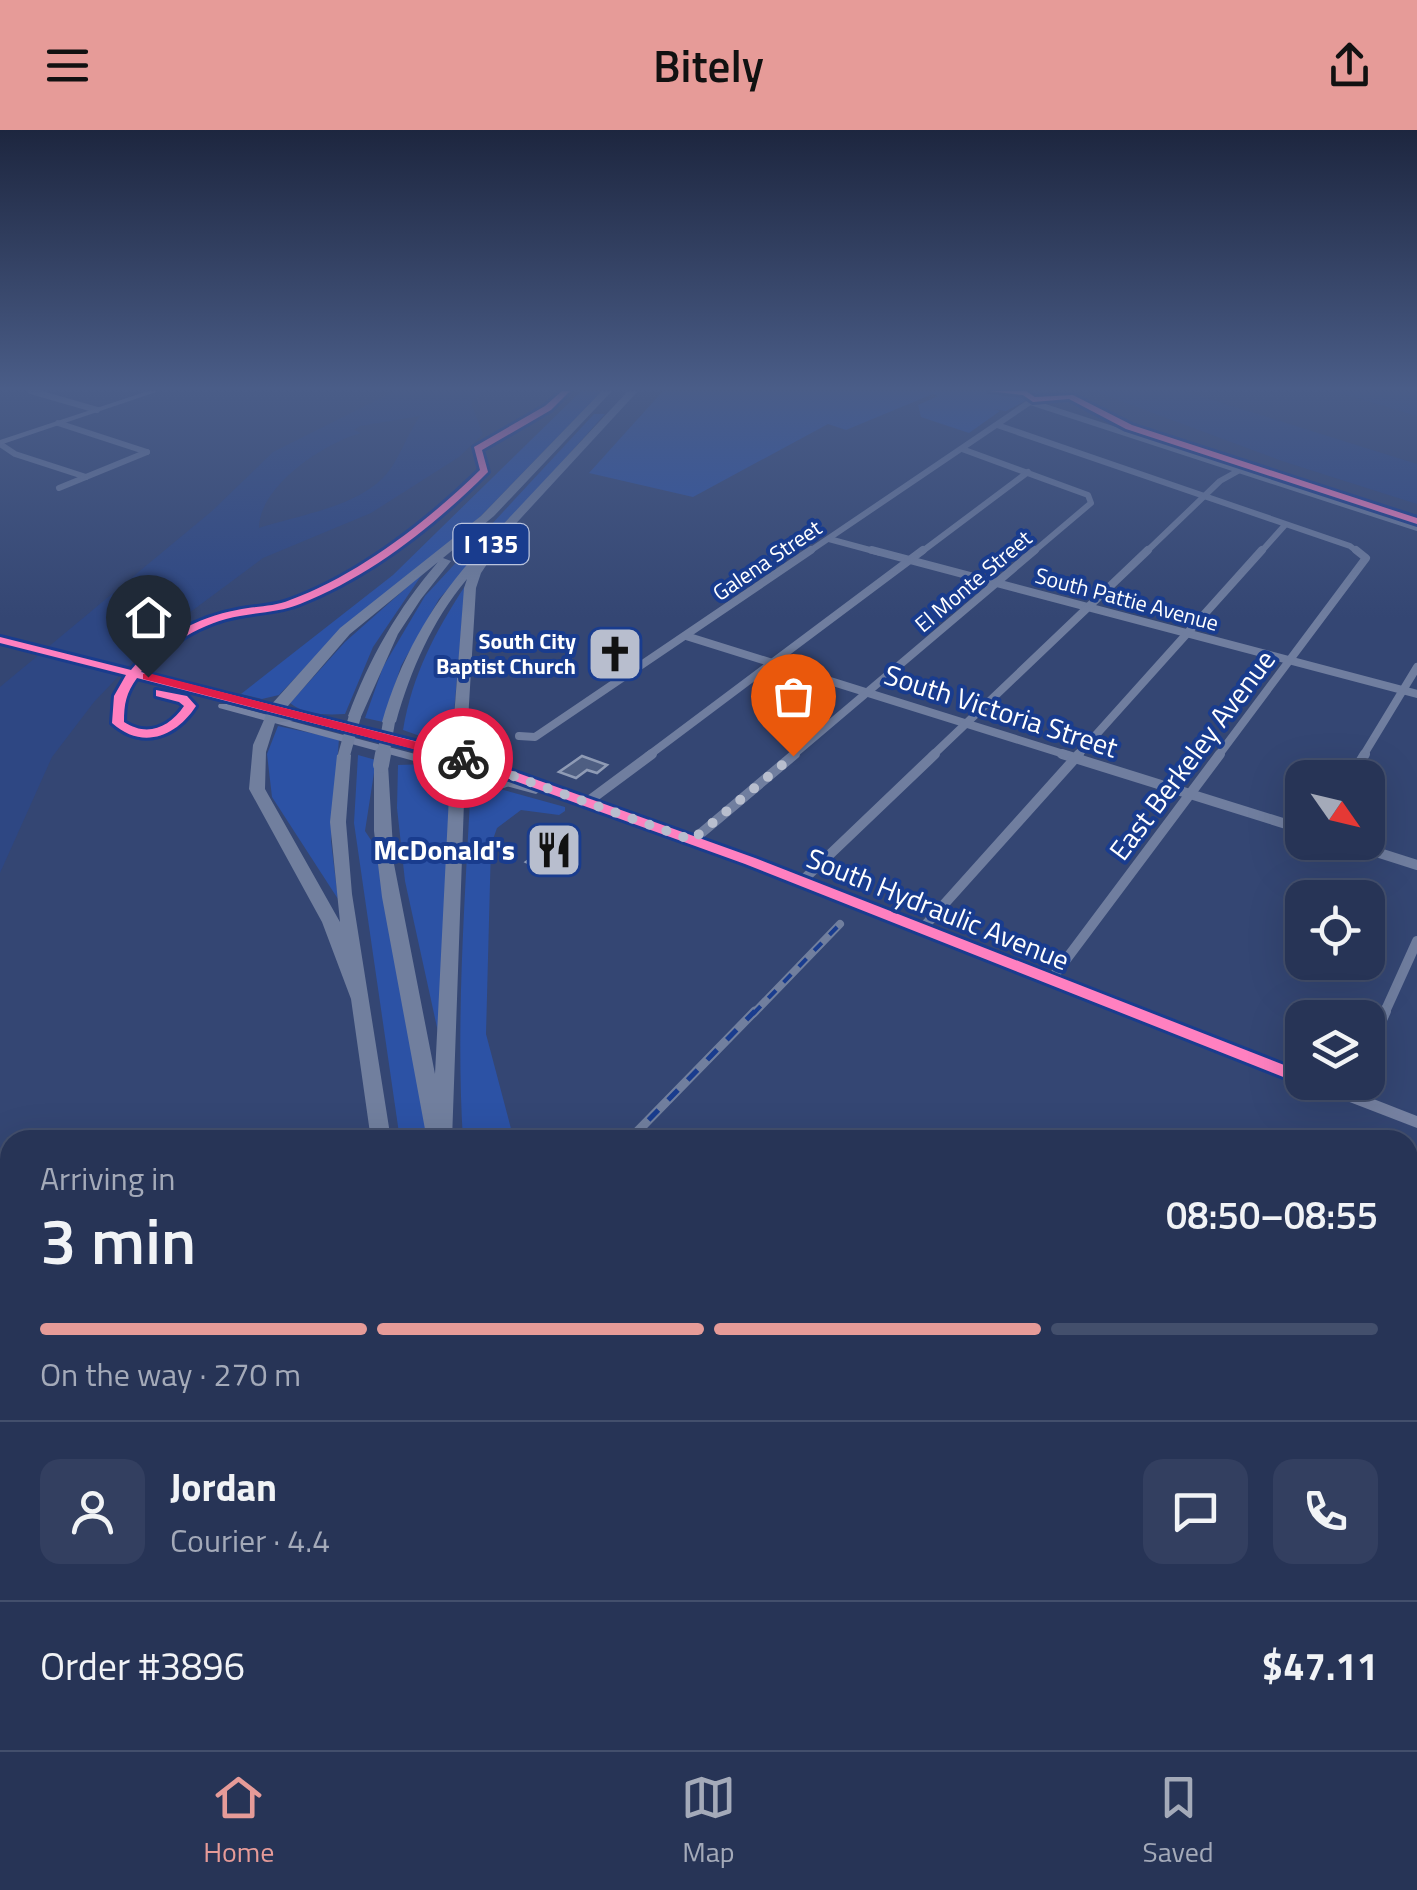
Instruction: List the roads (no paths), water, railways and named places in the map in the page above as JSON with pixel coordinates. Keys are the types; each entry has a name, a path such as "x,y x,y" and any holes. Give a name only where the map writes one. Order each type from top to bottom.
{"highway":[{"name":"I 135","path":"380,1130 340,840 344,755 368,675 406,608 535,467"},
{"name":"I 135","path":"437,1130 391,903 381,831 382,764 400,682 430,620 456,583 562,467"},
{"path":"361,1002 324,907 257,789 255,773 265,726 345,632 490,514"},
{"path":"440,1130 470,588 475,572 506,526"},
{"path":"274,714 300,716"},
{"path":"457,800 475,786 507,783"}],"street":[{"path":"53,467 86,478"},
{"path":"58,488 113,467"},
{"name":"Galena Street","path":"519,736 535,737 936,467"},
{"path":"1013,467 1028,472"},
{"path":"921,930 1285,525 1119,467"},
{"name":"Galena Street","path":"1228,467 1238,470"},
{"path":"801,882 1205,496 1238,470 1417,528"},
{"path":"586,803 1028,472"},
{"name":"El Monte Street","path":"692,840 1091,502 1085,494 1028,472"},
{"name":"East Berkeley Avenue","path":"1050,981 1366,561 1364,554 1285,525"},
{"name":"South Pattie Avenue","path":"829,538 1417,694"},
{"name":"South Victoria Street","path":"686,636 1285,824"},
{"name":"South Hydraulic Avenue","path":"0,640 8,648 458,762 507,783 554,792"},
{"path":"1361,760 1417,667"},
{"name":"South Hydraulic Avenue","path":"300,716 554,792 692,840 1285,1071"},
{"path":"1385,855 1417,865"},
{"path":"1385,1011 1417,942"},
{"path":"1372,1100 1417,1122"}],"railway":[{"path":"753,1014 840,924"},
{"path":"639,1130 755,1011"}],"place":[{"name":"South City Baptist Church","path":"615,654"},
{"name":"McDonald's","path":"554,850"}]}
